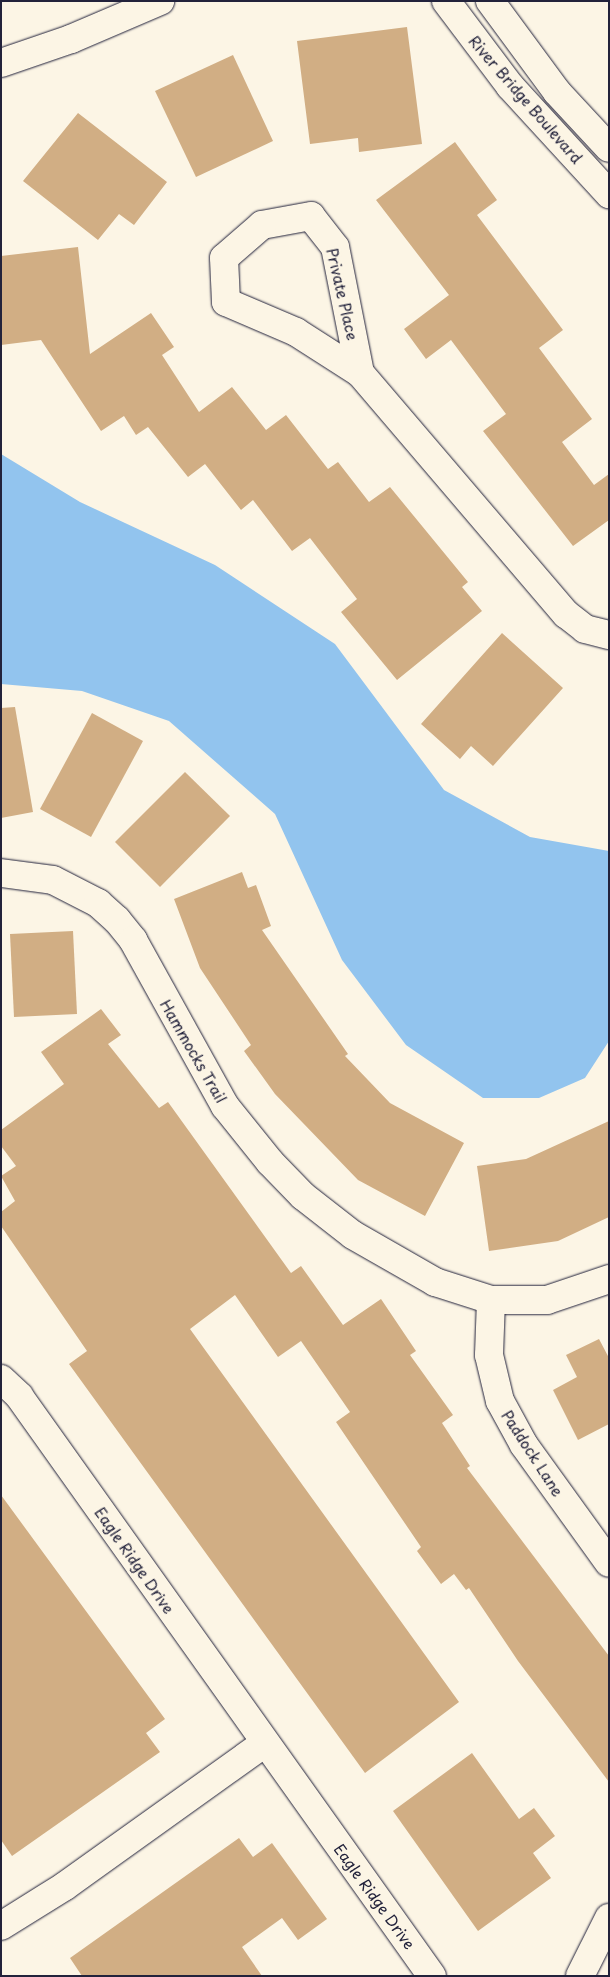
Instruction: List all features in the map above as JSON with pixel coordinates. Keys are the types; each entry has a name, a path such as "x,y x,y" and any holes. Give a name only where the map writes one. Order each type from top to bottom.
{"street":[{"path":"1,62 126,8 160,1"},
{"name":"River Bridge Boulevard","path":"446,1 510,86 609,194"},
{"name":"River Bridge Boulevard","path":"490,1 557,92 609,148"},
{"name":"Private Place","path":"360,373 335,247 311,216 262,225 224,258 226,302 296,332 360,373 566,614 585,629 609,635"},
{"name":"Hammocks Trail","path":"1,873 53,880 98,903 117,920 133,940 225,1106 270,1162 303,1196 393,1260 460,1292 491,1300 548,1300 609,1279"},
{"name":"Paddock Lane","path":"491,1300 490,1355 500,1401 524,1445 609,1563"},
{"name":"Eagle Ridge Drive","path":"1,1379 19,1396 432,1976"},
{"path":"1,1926 65,1886 265,1743"},
{"path":"580,1976 609,1918"}],"water":[{"path":"1,454 80,502 215,565 335,644 444,790 530,837 609,851 609,1041 585,1078 539,1098 483,1098 406,1045 342,960 275,814 169,721 82,691 1,684"}],"building":[{"path":"407,27 422,144 359,152 358,138 310,144 297,41"},
{"path":"233,55 273,141 196,177 155,91"},
{"path":"78,113 167,182 134,225 119,214 98,240 23,181"},
{"path":"455,142 497,200 477,215 563,330 539,348 592,419 562,442 594,485 609,474 609,520 573,546 483,431 506,414 451,340 426,359 404,329 449,295 376,200"},
{"path":"78,247 90,354 151,313 174,347 162,355 199,412 232,387 266,430 286,415 328,469 338,462 369,502 390,487 468,582 462,587 482,611 397,680 341,612 357,599 310,538 292,551 253,500 241,510 205,464 188,477 148,427 136,435 124,416 101,431 41,340 1,345 1,256"},
{"path":"502,633 563,688 493,766 471,746 460,759 421,724"},
{"path":"15,707 33,812 1,818 1,708"},
{"path":"92,713 143,741 91,837 40,809"},
{"path":"185,772 230,816 160,887 115,842"},
{"path":"242,872 248,888 256,885 271,926 262,930 348,1054 345,1056 390,1103 464,1143 425,1216 358,1180 275,1094 244,1051 251,1045 200,968 174,899"},
{"path":"73,931 77,1014 14,1017 10,934"},
{"path":"101,1009 121,1035 108,1044 159,1108 168,1102 291,1273 301,1266 343,1325 381,1299 416,1351 410,1355 453,1415 442,1423 470,1466 467,1468 609,1656 609,1782 518,1661 469,1588 466,1590 454,1574 441,1584 417,1551 421,1547 336,1422 350,1412 301,1341 278,1357 235,1295 190,1329 459,1702 365,1773 69,1364 87,1351 1,1226 1,1212 15,1201 1,1176 16,1166 1,1146 1,1130 64,1084 41,1052"},
{"path":"609,1121 609,1217 558,1241 489,1251 477,1166 526,1159"},
{"path":"599,1339 609,1358 609,1424 578,1440 553,1390 577,1377 566,1355"},
{"path":"1,1495 165,1719 146,1733 160,1752 12,1856 1,1840"},
{"path":"472,1753 519,1819 534,1808 555,1836 533,1853 551,1878 478,1931 393,1811"},
{"path":"239,1838 253,1857 272,1843 327,1919 298,1940 282,1918 242,1947 262,1976 82,1976 70,1958"}]}
